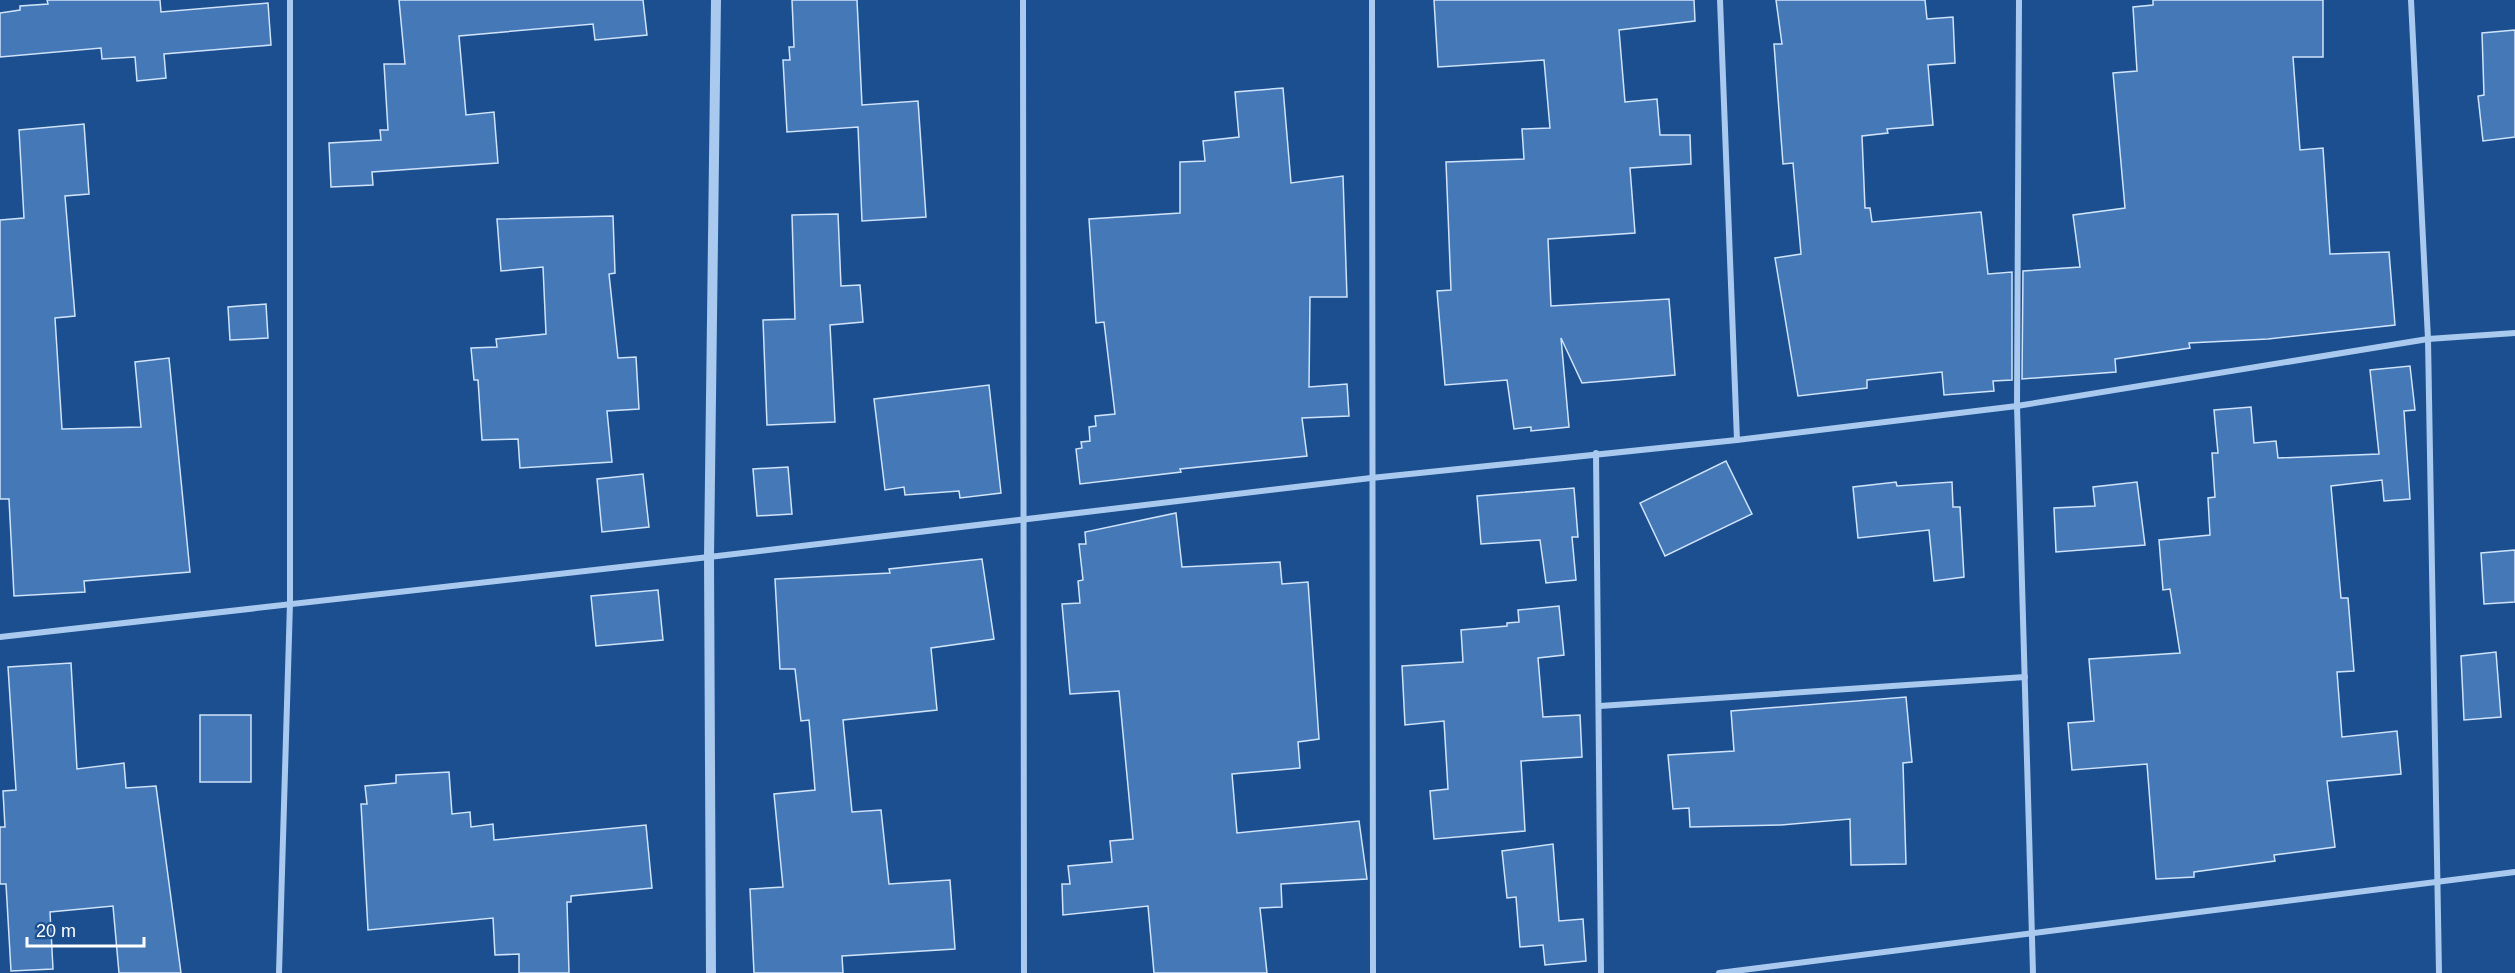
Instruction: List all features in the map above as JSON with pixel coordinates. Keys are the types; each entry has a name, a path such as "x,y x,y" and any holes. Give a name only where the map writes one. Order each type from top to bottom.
{"street":[{"path":"279,973 290,603 290,0"},
{"path":"711,973 709,556 716,0"},
{"path":"1023,0 1024,973"},
{"path":"1372,0 1373,973"},
{"path":"1720,0 1737,440"},
{"path":"2019,0 2017,406 2033,973"},
{"path":"2411,0 2428,339 2439,973"},
{"path":"0,637 1371,478 1737,440 2017,406 2428,339 2515,333"},
{"path":"1596,453 1601,973"},
{"path":"1600,706 2025,677"},
{"path":"1719,973 2437,884 2515,872"}],"building":[{"path":"47,0 160,0 161,12 268,3 271,45 164,54 166,78 137,81 135,57 102,59 101,48 0,57 0,13 20,10 20,6 48,4"},
{"path":"399,0 643,0 647,35 595,40 593,24 459,36 466,115 494,112 498,163 372,172 373,185 331,187 329,143 381,140 380,130 388,130 384,64 405,64"},
{"path":"792,0 857,0 862,105 918,101 926,217 862,221 858,127 787,132 783,60 790,60 789,47 794,47"},
{"path":"1434,0 1694,0 1695,21 1619,30 1625,102 1657,99 1660,135 1690,135 1691,164 1630,168 1635,233 1548,239 1551,306 1669,299 1675,375 1582,383 1561,338 1569,427 1531,431 1531,427 1514,429 1507,380 1445,385 1437,291 1451,290 1446,162 1524,159 1522,129 1550,128 1544,60 1438,67"},
{"path":"1776,0 1925,0 1927,19 1953,17 1955,63 1928,65 1933,125 1887,129 1888,133 1862,136 1865,208 1870,208 1872,222 1981,212 1988,274 2012,272 2012,380 1993,381 1994,391 1944,395 1942,372 1867,380 1867,388 1798,396 1775,258 1801,254 1793,163 1783,164 1774,44 1782,44"},
{"path":"2153,0 2323,0 2323,57 2293,57 2300,150 2323,148 2330,254 2389,252 2395,325 2268,339 2189,343 2190,348 2115,359 2116,372 2022,379 2023,271 2080,267 2073,215 2125,208 2113,73 2137,71 2133,7 2153,5"},
{"path":"2515,30 2515,137 2483,141 2478,96 2484,95 2482,33"},
{"path":"1283,88 1291,183 1343,176 1347,297 1310,297 1309,387 1347,384 1349,416 1302,418 1307,456 1180,469 1181,472 1080,484 1076,449 1082,448 1081,442 1090,441 1089,427 1096,426 1095,416 1115,414 1104,322 1096,323 1089,219 1180,213 1180,162 1205,161 1203,141 1239,137 1235,92"},
{"path":"84,124 89,194 65,196 75,316 55,318 62,429 141,427 135,362 169,358 190,572 84,581 85,592 14,596 9,499 0,499 0,220 24,218 19,130"},
{"path":"838,214 841,286 860,285 863,322 830,325 835,422 767,425 763,320 795,319 792,215"},
{"path":"613,216 615,273 609,274 618,358 636,357 639,409 607,411 612,462 520,468 518,439 482,440 478,380 474,380 471,348 497,347 496,339 546,334 543,267 501,271 497,219"},
{"path":"266,304 268,338 230,340 228,307"},
{"path":"2410,366 2415,410 2404,411 2410,499 2384,501 2382,480 2331,486 2341,598 2348,598 2354,671 2337,672 2342,737 2397,731 2401,774 2327,781 2335,847 2274,855 2275,861 2194,872 2194,877 2156,879 2147,764 2072,770 2068,723 2094,721 2089,659 2180,653 2170,589 2163,590 2159,540 2210,535 2208,498 2215,497 2212,453 2218,453 2214,410 2251,407 2254,443 2276,441 2278,458 2379,454 2370,370"},
{"path":"989,385 1001,493 960,498 959,491 905,495 904,487 885,490 874,399"},
{"path":"1726,461 1752,514 1665,556 1640,503"},
{"path":"788,467 792,514 757,516 753,469"},
{"path":"643,474 649,527 602,532 597,479"},
{"path":"1896,482 1897,486 1952,482 1953,507 1960,507 1964,577 1934,581 1929,530 1858,538 1853,487"},
{"path":"2137,482 2145,545 2056,552 2054,508 2095,506 2093,487"},
{"path":"1574,488 1578,537 1572,537 1576,580 1546,583 1540,540 1481,544 1477,496"},
{"path":"1176,513 1182,567 1280,562 1282,584 1308,582 1319,739 1298,742 1300,768 1232,774 1237,833 1359,821 1367,879 1281,884 1282,907 1260,908 1267,973 1154,973 1148,906 1063,915 1062,884 1070,884 1068,866 1112,862 1110,841 1133,839 1119,691 1070,694 1062,604 1080,603 1078,581 1083,580 1079,544 1086,544 1085,532"},
{"path":"2515,550 2515,602 2484,604 2481,553"},
{"path":"982,559 994,639 931,648 937,710 843,720 852,812 881,810 889,884 950,880 955,949 842,956 843,973 754,973 750,889 783,887 774,794 815,790 809,720 801,721 795,669 780,669 775,579 890,573 889,569"},
{"path":"658,590 663,640 596,646 591,596"},
{"path":"1559,606 1564,655 1538,658 1543,717 1580,715 1582,757 1521,761 1525,831 1434,839 1430,791 1448,789 1444,721 1405,725 1402,666 1463,662 1461,630 1507,626 1507,623 1519,622 1518,610"},
{"path":"2496,652 2501,717 2464,720 2461,656"},
{"path":"71,663 77,769 124,763 126,788 156,786 181,973 119,973 113,906 50,912 53,969 11,971 6,884 0,884 0,827 5,827 3,791 16,790 8,667"},
{"path":"1906,697 1912,762 1903,763 1906,864 1851,865 1850,819 1781,825 1690,827 1689,808 1673,809 1668,755 1734,751 1731,711"},
{"path":"200,715 251,715 251,782 200,782"},
{"path":"449,772 452,814 470,812 471,827 493,824 494,840 646,825 652,888 571,896 571,902 567,902 569,973 519,973 519,954 495,955 493,918 368,930 361,804 367,804 365,786 396,783 396,775"},
{"path":"1553,844 1559,921 1583,919 1586,961 1545,965 1543,945 1520,947 1516,897 1507,898 1502,851"}]}
